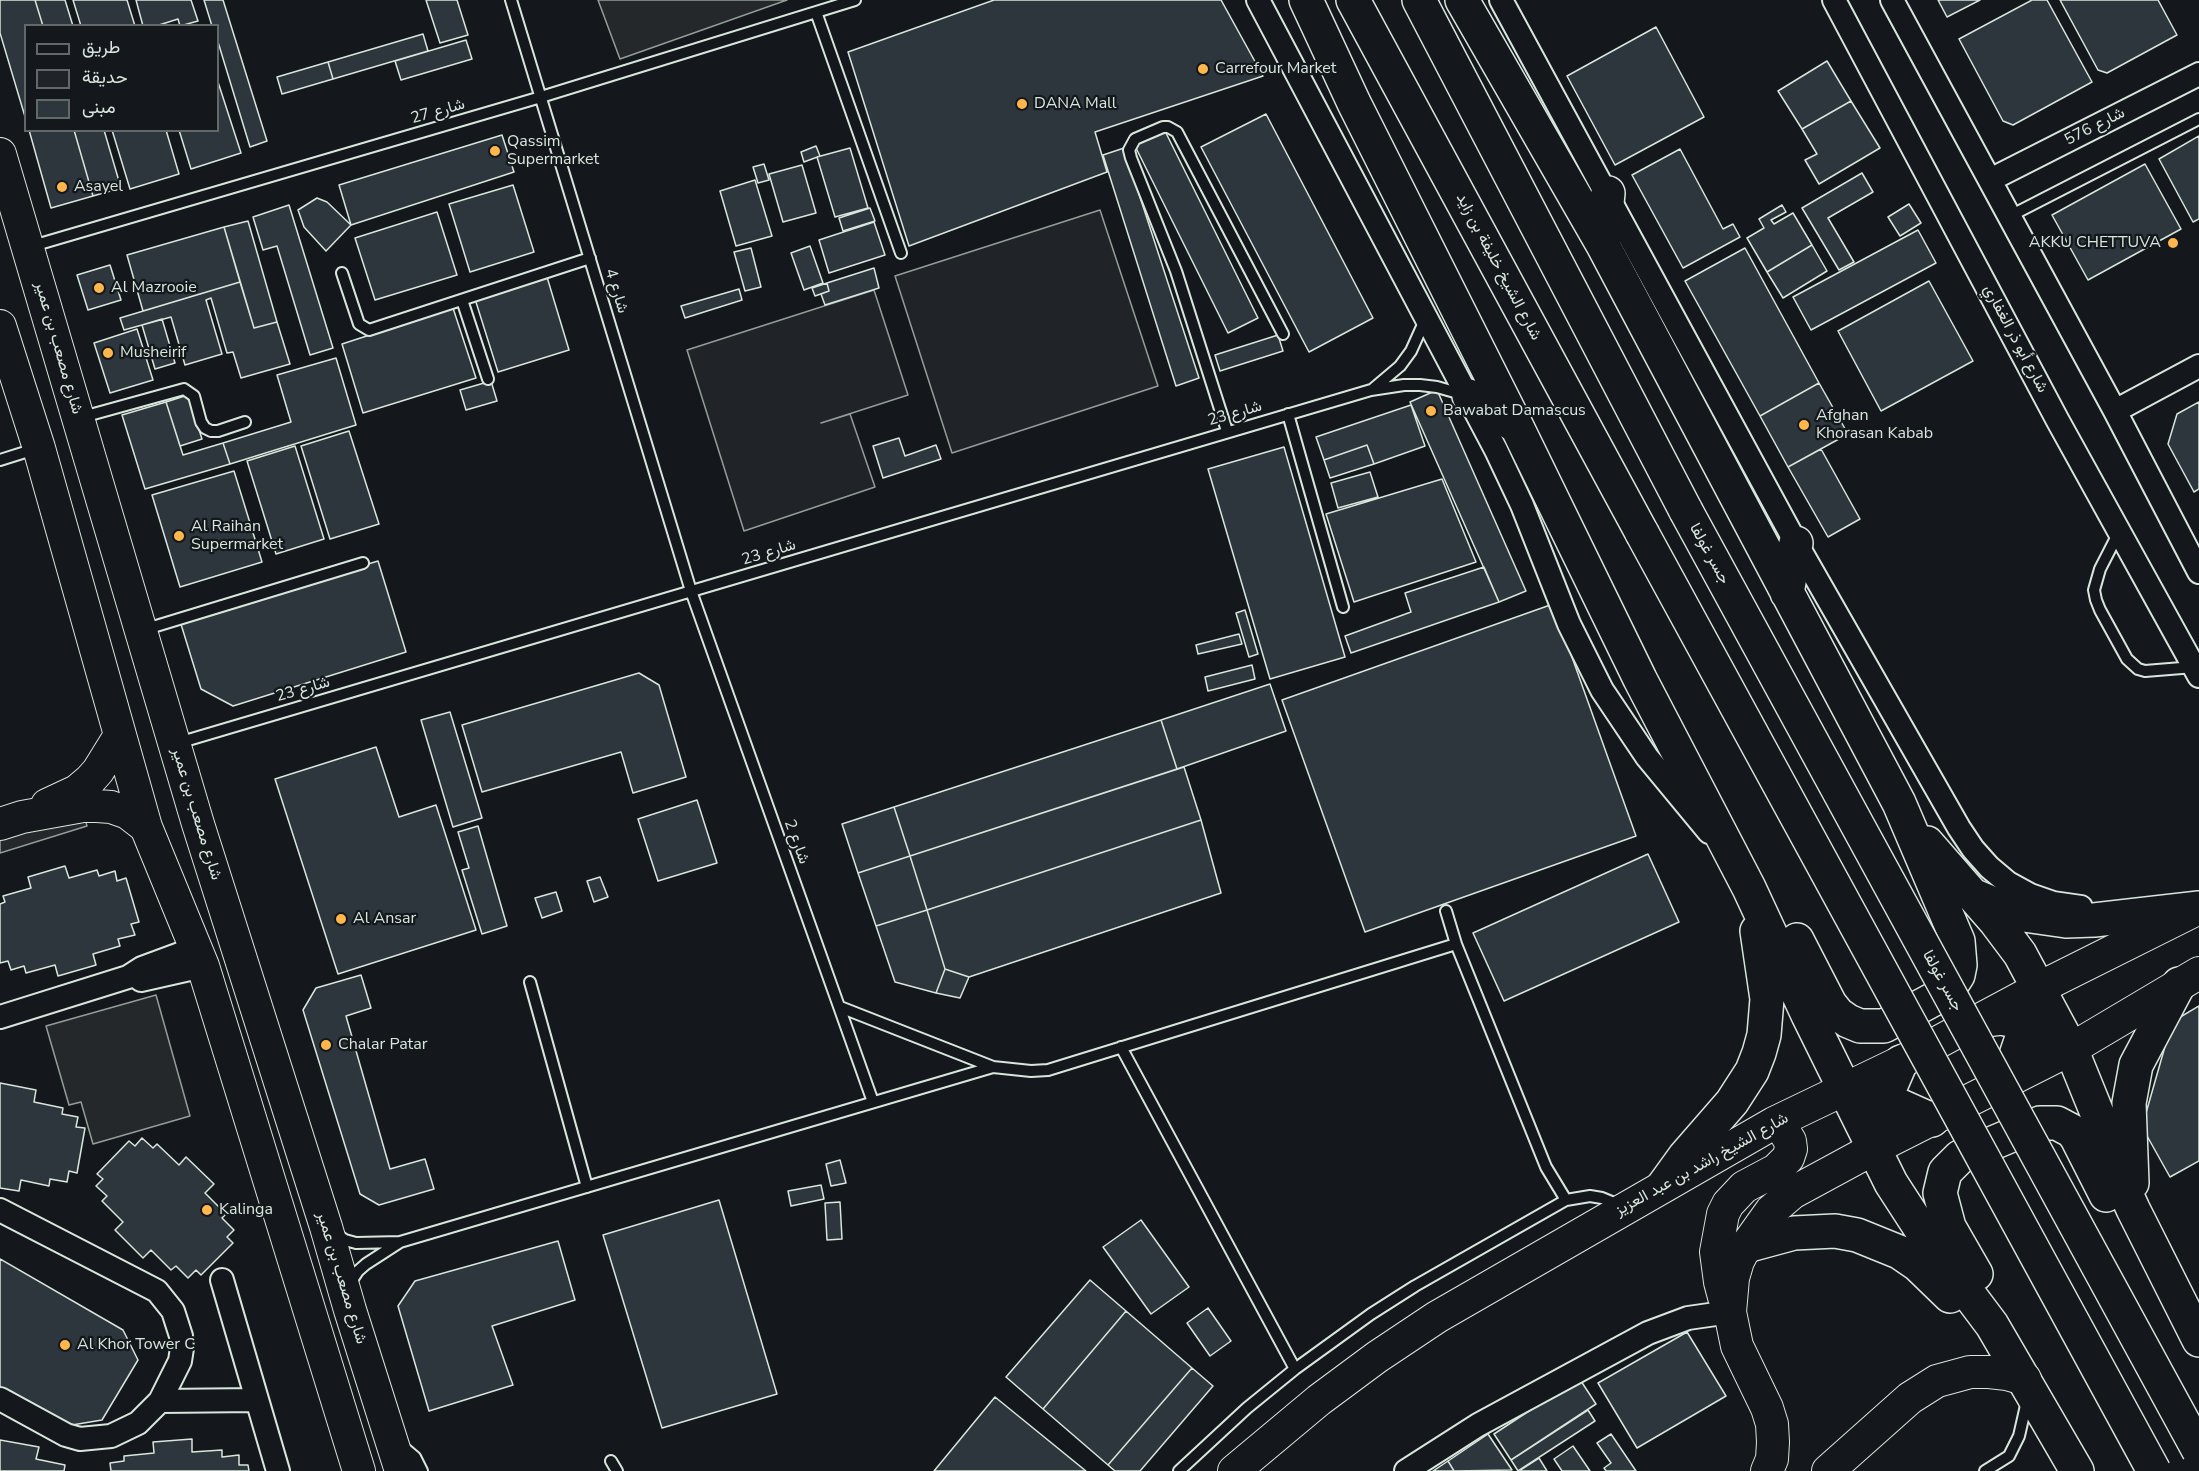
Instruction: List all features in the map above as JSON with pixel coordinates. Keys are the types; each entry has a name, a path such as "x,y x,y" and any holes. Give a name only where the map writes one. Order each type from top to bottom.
{"main road":[{"path":"1306,0 1354,103 1517,427 1640,679 1744,877 1891,1183 1905,1207 1992,1325 2077,1471"},
{"name":"شارع الشيخ خليفة بن زايد","path":"1353,0 2154,1471"},
{"name":"جسر غولفا","path":"1419,0 1686,511 2199,1450"},
{"path":"1462,0 1603,245 1899,803 1958,941 1960,965 1958,975 1947,992 1884,1026 1860,1026 1848,1021 1830,1004 1783,915 1755,881 1744,877"},
{"path":"1603,245 1608,193"},
{"path":"1469,396 1517,427"},
{"path":"1787,593 1796,543"},
{"path":"1899,803 1943,863 2008,938 2039,988 2071,1049 2097,1113 2114,1167 2133,1209 2199,1340"},
{"path":"1664,1185 1748,1079 1764,1035 1767,999 1744,877"},
{"path":"1968,892 2017,914 2052,920 2080,921 2199,908"},
{"path":"2133,1209 2129,1103 2136,1065 2189,978"},
{"path":"1995,1088 2015,1058 2039,988"},
{"path":"1977,1022 2002,1018 2025,1026 2071,1049"},
{"path":"1875,1148 1885,1099 1901,1062"},
{"path":"1845,1089 1885,1099 1932,1120"},
{"path":"2025,1380 2002,1322 1944,1216 1940,1192 1945,1172 1960,1157 2040,1123 2048,1122 2065,1126 2077,1138 2156,1292 2180,1330 2199,1352"},
{"path":"1746,1246 1777,1236 1812,1231 1857,1235 1899,1252 1935,1280 2025,1380"}],"street":[{"path":"1258,0 1469,396 1522,505 1569,624 1602,690 1647,758 1744,877"},
{"path":"1501,0 1608,193 1796,543 1973,849 2008,883 2030,895 2053,903 2142,914"},
{"name":"شارع أبو ذر الغفاري","path":"1834,0 2058,421 2196,671"},
{"path":"1892,0 2115,411 2199,572"},
{"name":"شارع 576","path":"1990,180 2199,74"},
{"name":"شارع مصعب بن عمير","path":"0,154 174,744 401,1471"},
{"path":"3,341 39,448 146,827 200,957 359,1471"},
{"path":"2115,411 2199,366"},
{"path":"11,820 77,792 98,771 119,737"},
{"path":"11,820 83,806 98,806 111,807 128,813 146,827"},
{"name":"شارع الشيخ راشد بن عبد العزيز","path":"1234,1471 1318,1400 1437,1317 1774,1123 1901,1062 2039,988 2199,908"},
{"path":"0,1017 128,977 142,968 200,957"},
{"path":"1730,1312 1733,1278 1746,1246 1771,1211 1792,1193 1875,1148 2071,1049 2189,978"},
{"path":"1773,1461 1772,1424 1767,1408 1737,1346 1717,1267 1719,1229 1723,1214 1735,1195 1744,1187 1783,1165 1788,1158 1791,1149 1787,1132 1774,1123"},
{"path":"0,1210 157,1291 166,1300 178,1323 182,1348 180,1361 160,1401 150,1413 125,1430 111,1436 80,1439 66,1435 0,1398"},
{"path":"222,1280 278,1471"},
{"path":"1406,1471 1478,1425 1648,1333 1688,1318 1730,1312"},
{"path":"1828,1471 1910,1398 1937,1381 1970,1372 1989,1371 2025,1380"},
{"path":"160,1401 257,1400"}],"lane":[{"name":"شارع 4","path":"511,0 691,591"},
{"name":"شارع 27","path":"29,248 541,98 855,0"},
{"path":"816,12 901,253"},
{"path":"2010,216 2199,119"},
{"path":"1227,432 1176,271 1131,159 1129,150 1135,139 1163,127 1177,132 1283,334"},
{"path":"342,273 357,319 363,328 375,329 590,258"},
{"path":"462,300 488,380"},
{"name":"شارع 23","path":"1371,390 1400,366 1411,351 1426,316"},
{"name":"شارع 23","path":"174,744 1371,390 1420,385 1469,396"},
{"path":"79,418 184,389 194,396 201,422 205,428 218,431 245,422"},
{"path":"1288,414 1343,607"},
{"path":"0,460 39,448"},
{"path":"2119,532 2100,568 2094,590 2100,610 2127,659 2138,669 2145,671 2196,671"},
{"path":"141,631 363,563"},
{"name":"شارع 2","path":"691,591 873,1102"},
{"path":"1446,911 1456,944 1546,1167 1566,1200"},
{"path":"840,1007 993,1067 1031,1071 1048,1070 1456,944"},
{"path":"530,982 587,1187"},
{"path":"1121,1047 1294,1369"},
{"path":"326,1227 345,1240 356,1243 400,1242 993,1067"},
{"path":"1179,1471 1247,1408 1294,1369 1415,1286 1566,1200 1590,1196 1614,1202 1625,1209"},
{"path":"345,1293 350,1281 358,1271 400,1242"},
{"path":"1985,1471 2003,1467 2015,1445 2025,1380"},
{"path":"391,1441 410,1452 423,1471"},
{"path":"611,1461 617,1471"}],"green space":[{"path":"1100,210 1158,386 952,453 895,276"},
{"path":"874,290 908,395 821,423 850,414 875,487 744,531 687,350"}],"shaded area":[{"path":"598,0 787,0 620,59"},
{"path":"83,811 87,826 0,853 0,837"},
{"path":"156,995 190,1116 93,1144 81,1102 69,1105 46,1026"}],"building":[{"path":"0,0 35,0 42,24 24,24 24,113 0,33"},
{"path":"35,0 65,0 72,24 42,24"},
{"path":"73,0 127,0 134,24 80,24"},
{"path":"136,0 191,0 198,21 179,24 178,19 162,24 142,24"},
{"path":"204,0 223,0 267,141 250,147 219,45 219,24 211,24"},
{"path":"426,0 457,0 468,35 440,43"},
{"name":"DANA Mall","path":"994,0 1221,0 1263,76 1095,132 1107,172 909,246 848,52"},
{"path":"1938,0 1980,0 1947,17"},
{"path":"2032,0 2047,0 2092,82 2013,125 2003,121 1959,39"},
{"path":"2060,0 2158,0 2177,35 2107,73 2098,70"},
{"path":"1656,27 1704,117 1615,165 1567,76"},
{"path":"423,34 428,51 333,79 328,62"},
{"path":"466,40 472,59 401,80 395,61"},
{"path":"1827,61 1851,101 1802,129 1778,91"},
{"path":"328,62 333,79 282,94 277,77"},
{"path":"219,85 241,153 191,169 180,132 219,132"},
{"path":"1851,101 1880,148 1819,184 1805,160 1817,154 1802,129"},
{"path":"1266,114 1373,318 1309,352 1201,147"},
{"path":"1164,129 1258,318 1228,333 1134,144"},
{"path":"30,132 75,132 93,196 51,208"},
{"path":"75,132 105,132 121,188 93,196"},
{"path":"113,132 167,132 179,174 130,189"},
{"path":"502,135 514,172 351,225 339,185"},
{"path":"2199,136 2199,219 2193,222 2159,159"},
{"path":"816,146 820,156 804,162 801,152"},
{"path":"850,148 868,208 835,217 817,157"},
{"path":"1124,148 1199,378 1176,386 1103,155"},
{"path":"1680,149 1723,229 1733,224 1740,237 1683,268 1632,175"},
{"path":"764,164 769,180 758,183 753,167"},
{"path":"2145,164 2181,229 2088,280 2052,215"},
{"path":"802,165 816,213 783,222 769,174"},
{"path":"1862,173 1873,192 1828,218 1854,262 1839,270 1802,208"},
{"path":"755,180 772,236 736,246 720,191"},
{"path":"513,185 534,252 470,272 449,204"},
{"path":"317,198 327,202 351,225 326,251 304,227 298,210"},
{"path":"1909,204 1921,223 1900,236 1888,217"},
{"path":"289,205 333,348 310,355 277,246 263,250 253,217"},
{"path":"1782,205 1786,212 1771,220 1774,224 1793,213 1812,245 1767,272 1747,238 1764,228 1759,219"},
{"path":"870,208 875,221 843,231 839,218"},
{"path":"437,212 457,275 375,300 355,238"},
{"path":"248,221 277,322 254,328 224,227"},
{"path":"874,222 885,255 829,273 819,240"},
{"path":"224,227 240,282 143,311 127,255"},
{"path":"1918,230 1936,263 1811,330 1793,297"},
{"path":"1812,245 1827,271 1783,298 1767,272"},
{"path":"810,246 823,283 804,290 791,253"},
{"path":"751,248 761,287 745,291 734,252"},
{"path":"1745,248 1819,383 1760,416 1685,281"},
{"name":"Al Mazrooie","path":"110,265 121,300 88,310 77,275"},
{"path":"874,268 879,288 825,305 821,294 829,291 827,283"},
{"path":"547,277 569,350 498,372 475,299"},
{"path":"1929,281 1973,361 1881,411 1838,331"},
{"path":"240,282 254,328 277,322 290,364 241,378 233,352 227,353 211,298 206,300 222,354 185,365 171,317 124,330 120,318"},
{"path":"827,283 829,291 815,296 812,288"},
{"path":"739,289 742,300 685,318 681,306"},
{"path":"453,308 476,378 363,413 342,344"},
{"path":"162,319 175,363 155,369 142,325"},
{"path":"137,329 153,380 110,393 94,343"},
{"path":"1278,335 1283,351 1220,371 1215,355"},
{"path":"336,358 356,425 230,464 223,443 291,422 277,375"},
{"path":"491,381 497,401 466,410 460,390"},
{"name":"Afghan Khorasan Kabab","path":"1819,383 1848,434 1788,467 1760,416"},
{"path":"1437,390 1526,591 1499,602 1410,402"},
{"path":"188,395 202,439 180,446 166,402"},
{"path":"166,402 183,455 223,443 230,464 145,489 122,415"},
{"path":"2199,402 2199,489 2194,492 2168,444 2177,414"},
{"path":"1411,405 1425,446 1374,464 1367,445 1324,460 1316,437"},
{"path":"349,431 379,524 330,539 301,446"},
{"path":"899,438 905,456 936,445 941,459 883,478 873,446"},
{"path":"1367,445 1374,464 1330,478 1324,460"},
{"path":"295,446 324,539 276,554 247,461"},
{"path":"1284,447 1345,657 1270,679 1208,469"},
{"path":"1821,449 1860,519 1828,537 1788,467"},
{"path":"234,471 262,562 180,587 152,495"},
{"path":"1370,472 1378,497 1338,508 1331,483"},
{"path":"1442,479 1476,562 1354,602 1326,514"},
{"path":"378,561 406,652 233,706 201,689 180,621"},
{"path":"1484,567 1499,602 1351,653 1345,636 1411,612 1405,593"},
{"path":"1553,604 1636,836 1365,932 1282,700"},
{"path":"1245,610 1258,654 1249,657 1236,613"},
{"path":"1239,634 1242,644 1198,654 1196,645"},
{"path":"1252,665 1255,679 1208,691 1205,677"},
{"path":"639,673 659,685 686,777 633,793 621,752 482,792 462,725"},
{"path":"1270,684 1286,731 1177,769 1161,720"},
{"path":"450,712 482,818 453,827 421,720"},
{"path":"1161,720 1177,769 910,856 894,807"},
{"path":"376,747 399,817 436,805 476,930 338,974 275,779"},
{"path":"1184,767 1201,820 927,910 910,856"},
{"path":"697,800 717,863 658,881 638,819"},
{"path":"894,807 910,856 858,873 842,824"},
{"path":"1201,820 1221,893 969,977 945,969 927,910"},
{"path":"478,826 507,926 482,934 462,870 469,868 458,832"},
{"path":"1648,854 1679,922 1504,1001 1473,933"},
{"path":"910,856 927,910 876,926 858,873"},
{"path":"65,866 69,878 97,870 99,876 115,871 117,881 126,878 139,922 131,924 135,935 118,939 120,946 93,954 96,965 58,976 55,965 26,973 24,966 11,970 8,961 0,963 0,904 5,902 3,896 31,888 28,877"},
{"path":"600,877 608,897 594,902 587,881"},
{"path":"556,892 562,911 542,918 535,898"},
{"path":"927,910 945,969 936,993 895,982 876,926"},
{"path":"945,969 969,977 960,998 936,993"},
{"path":"361,975 371,1008 346,1016 390,1169 425,1159 434,1189 379,1205 360,1194 303,1010 316,988"},
{"path":"2199,1006 2199,1161 2170,1177 2142,1127 2172,1022"},
{"path":"0,1083 36,1090 34,1102 63,1108 62,1114 78,1117 76,1127 85,1128 77,1173 69,1171 67,1182 50,1179 49,1186 21,1180 19,1191 0,1188"},
{"path":"142,1138 153,1148 157,1144 179,1165 186,1157 214,1184 205,1193 226,1214 222,1218 234,1230 227,1237 233,1243 201,1275 196,1270 188,1278 176,1266 171,1270 151,1250 143,1258 115,1230 123,1222 102,1201 107,1196 96,1186 103,1179 97,1174 129,1141 135,1146"},
{"path":"840,1160 846,1183 831,1186 826,1164"},
{"path":"821,1185 824,1199 791,1206 788,1191"},
{"path":"719,1200 777,1394 662,1428 603,1235"},
{"path":"840,1202 842,1239 827,1240 825,1203"},
{"path":"1141,1220 1189,1287 1151,1314 1103,1247"},
{"path":"558,1241 575,1300 492,1326 513,1385 429,1411 398,1306 415,1281"},
{"name":"Al Khor Tower C","path":"0,1259 123,1330 138,1360 102,1420 66,1426 0,1388"},
{"path":"1090,1280 1126,1311 1043,1409 1006,1377"},
{"path":"1208,1308 1231,1341 1210,1356 1187,1323"},
{"path":"1126,1311 1192,1368 1108,1465 1043,1409"},
{"path":"1687,1332 1726,1396 1637,1448 1598,1383"},
{"path":"1192,1368 1213,1386 1140,1471 1115,1471 1108,1465"},
{"path":"1579,1378 1596,1404 1511,1460 1494,1434"},
{"path":"995,1397 1086,1471 934,1471"},
{"path":"1588,1410 1595,1421 1518,1471 1511,1460"},
{"path":"1488,1434 1512,1470 1454,1471 1448,1461"},
{"path":"1611,1434 1636,1471 1606,1471 1604,1468 1611,1463 1597,1443"},
{"path":"192,1439 192,1452 222,1450 222,1457 239,1455 239,1465 248,1465 249,1471 111,1471 110,1463 124,1461 124,1456 154,1453 153,1442"},
{"path":"0,1440 39,1447 36,1459 65,1465 64,1471 0,1471"},
{"path":"1573,1446 1590,1471 1562,1471 1554,1459"},
{"path":"1539,1458 1547,1471 1519,1471"},
{"path":"1448,1461 1454,1471 1433,1471"}],"place":[{"name":"Carrefour Market","path":"1203,69"},
{"name":"DANA Mall","path":"1022,104"},
{"name":"Qassim Supermarket","path":"495,151"},
{"name":"Asayel","path":"62,187"},
{"name":"AKKU CHETTUVA","path":"2173,243"},
{"name":"Al Mazrooie","path":"99,288"},
{"name":"Musheirif","path":"108,353"},
{"name":"Bawabat Damascus","path":"1431,411"},
{"name":"Afghan Khorasan Kabab","path":"1804,425"},
{"name":"Al Raihan Supermarket","path":"179,536"},
{"name":"Al Ansar","path":"341,919"},
{"name":"Chalar Patar","path":"326,1045"},
{"name":"Kalinga","path":"207,1210"},
{"name":"Al Khor Tower C","path":"65,1345"}]}
